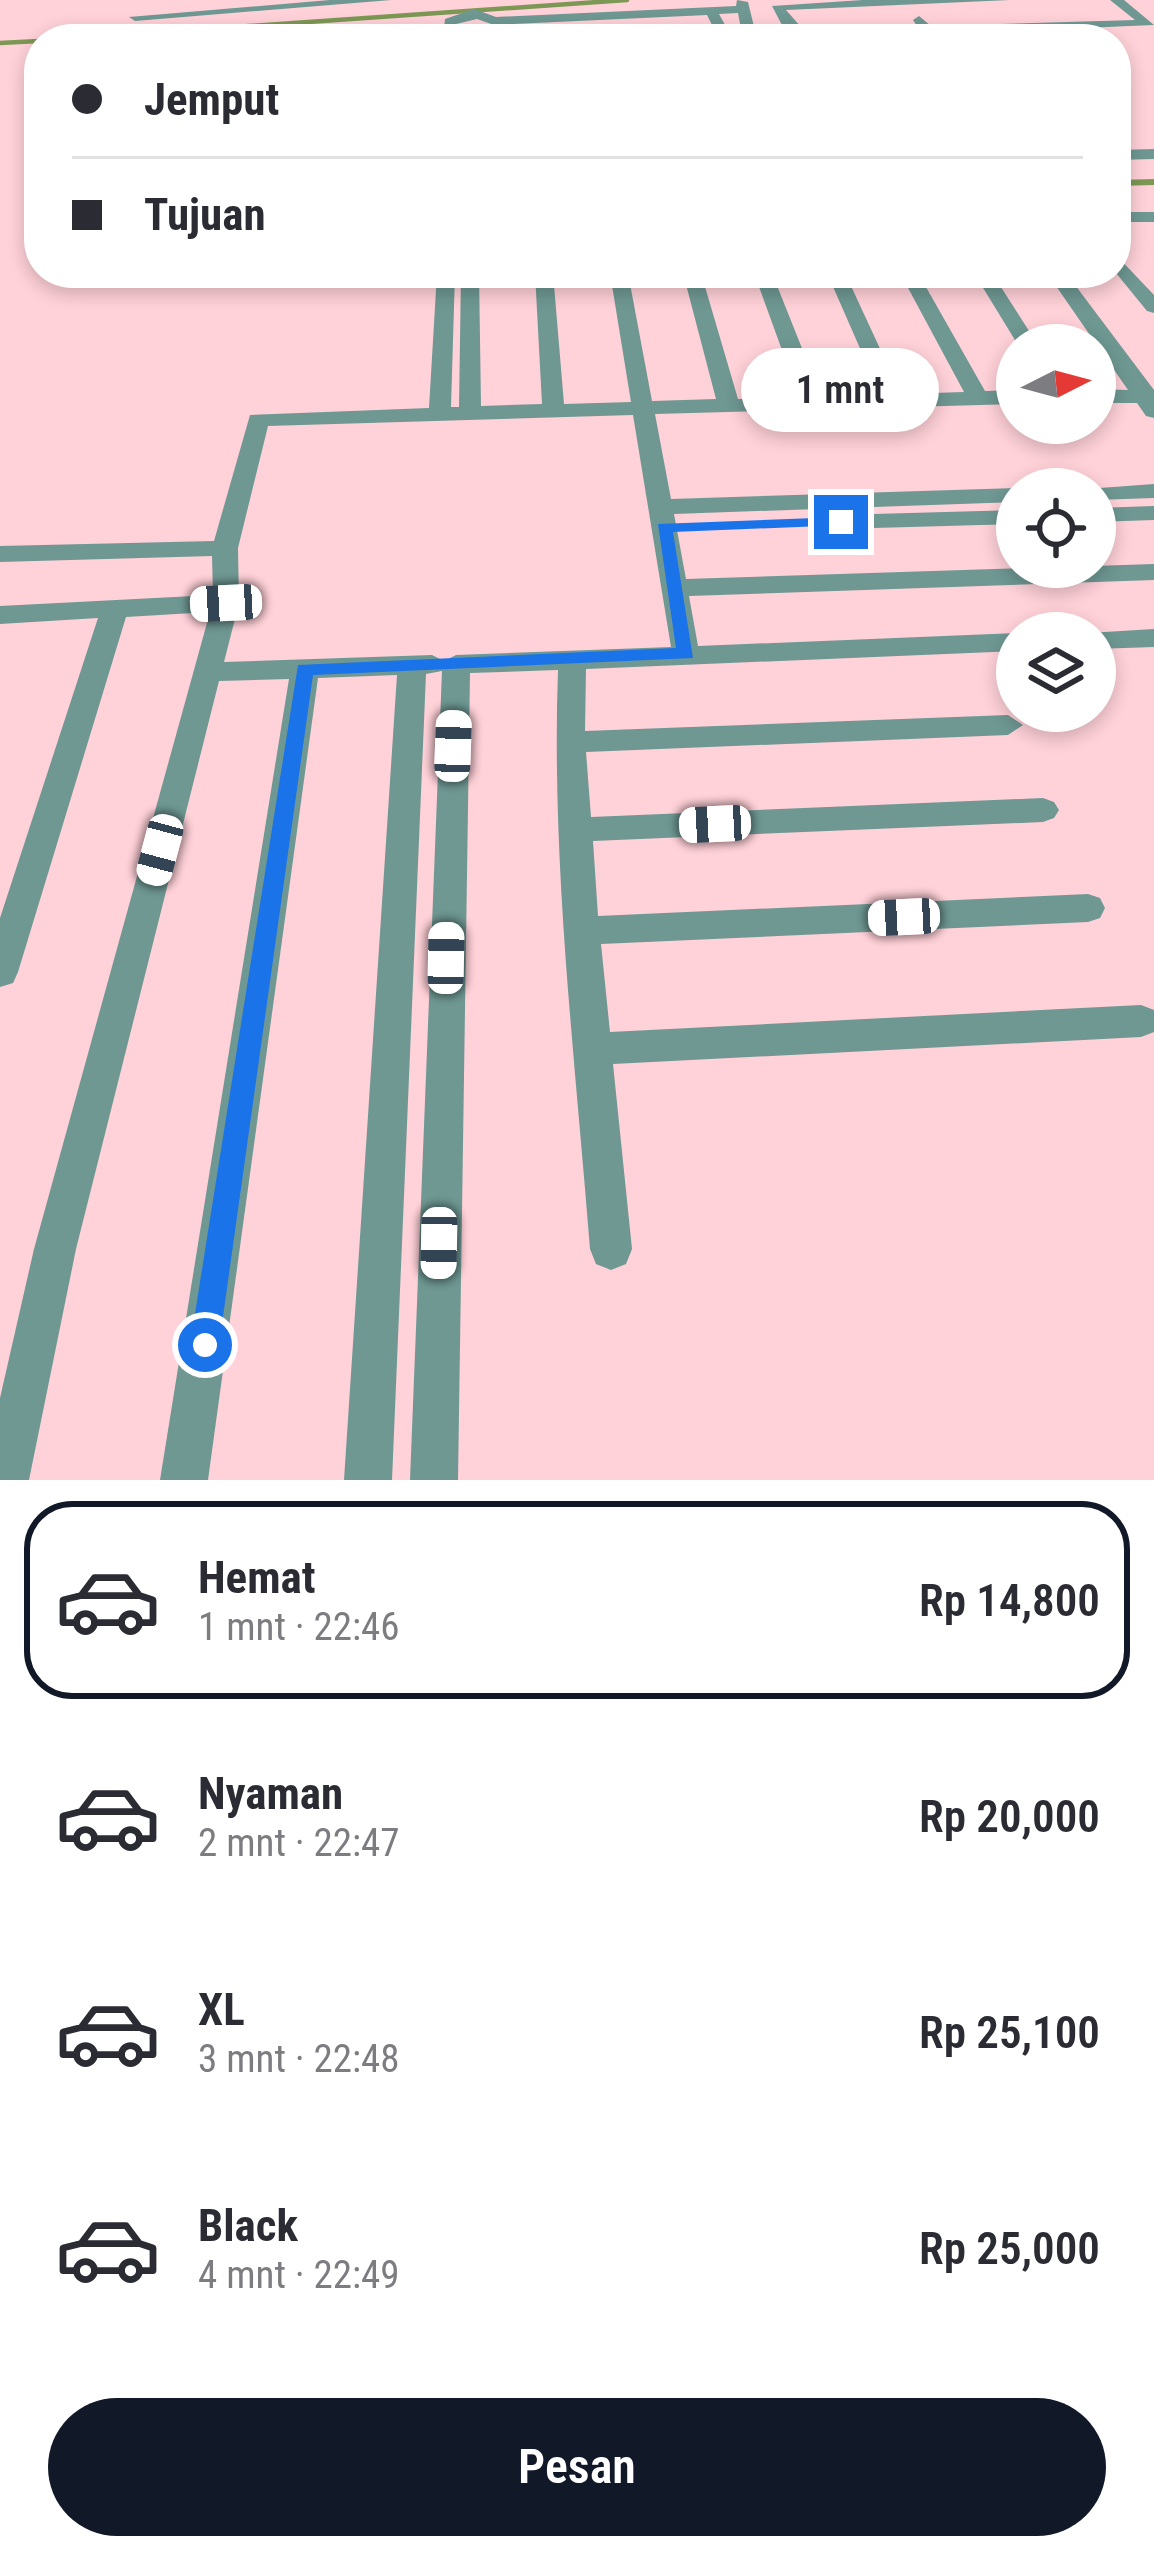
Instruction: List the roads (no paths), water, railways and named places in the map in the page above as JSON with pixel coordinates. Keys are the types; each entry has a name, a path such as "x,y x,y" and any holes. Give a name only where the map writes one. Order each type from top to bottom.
{"street":[{"path":"158,16 176,0"},
{"path":"211,12 223,0"},
{"path":"135,17 266,4 385,0"},
{"path":"786,11 1004,0"},
{"path":"1116,0 1147,1"},
{"path":"1116,0 1148,24 1131,25"},
{"path":"958,1 980,24"},
{"path":"904,2 923,24"},
{"path":"450,24 476,9 494,21 622,16 668,22 742,6"},
{"path":"786,11 916,15"},
{"path":"786,11 790,24"},
{"path":"712,12 718,24"},
{"path":"972,14 1133,12"},
{"path":"622,16 624,24"},
{"path":"569,18 570,24"},
{"path":"519,20 519,24"},
{"path":"1131,279 1154,307"},
{"path":"440,415 445,288"},
{"path":"470,288 470,413"},
{"path":"545,288 553,410"},
{"path":"622,288 686,654"},
{"path":"696,288 729,405"},
{"path":"770,288 812,402"},
{"path":"843,288 893,400"},
{"path":"917,288 978,398"},
{"path":"992,288 1015,324"},
{"path":"1067,288 1151,402"},
{"path":"4,1480 55,1250 226,603 225,548 258,420 996,398"},
{"path":"1116,398 1151,402"},
{"path":"1116,492 1154,491"},
{"path":"663,517 996,496"},
{"path":"1116,514 1154,513"},
{"path":"663,517 996,517"},
{"path":"0,554 225,548"},
{"path":"674,588 1154,572"},
{"path":"0,615 226,603"},
{"path":"0,972 115,608"},
{"path":"1116,639 1154,638"},
{"path":"207,672 996,644"},
{"path":"572,660 575,830 611,1249"},
{"path":"434,1480 456,664"},
{"path":"368,1480 412,665"},
{"path":"184,1480 305,669"},
{"path":"570,742 996,724"},
{"path":"575,830 1042,810"},
{"path":"582,932 1088,908"},
{"path":"592,1049 1141,1021"}],"waterway":[{"path":"278,24 627,0"},
{"path":"0,43 24,42"},
{"path":"1131,183 1154,182"}]}
